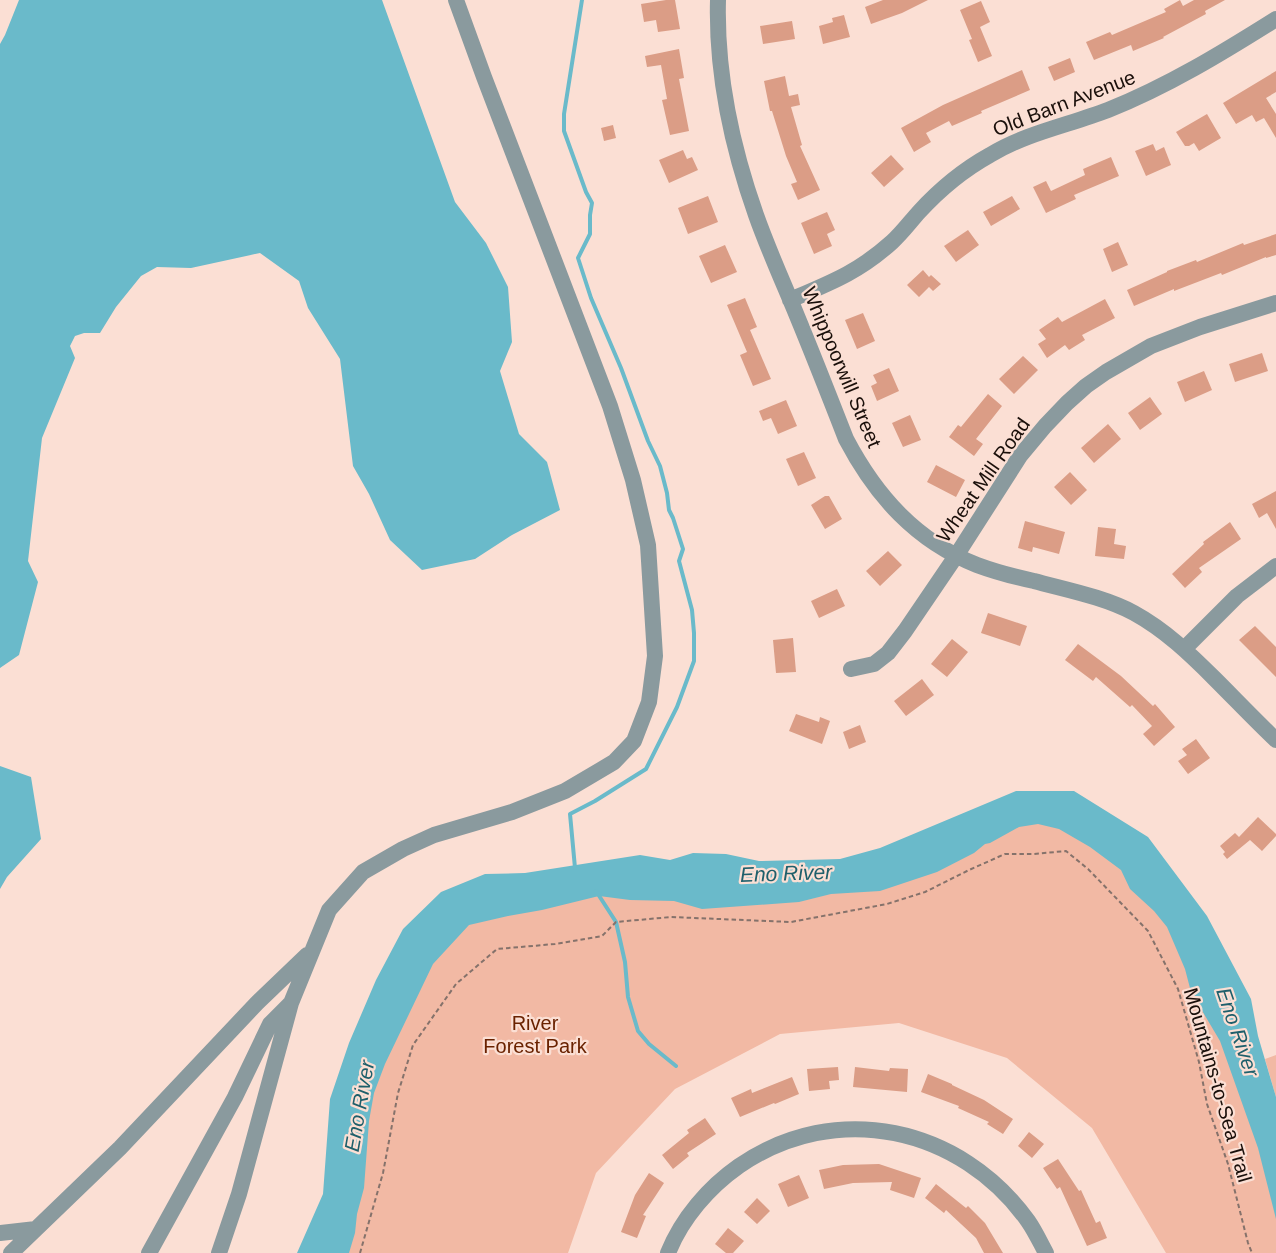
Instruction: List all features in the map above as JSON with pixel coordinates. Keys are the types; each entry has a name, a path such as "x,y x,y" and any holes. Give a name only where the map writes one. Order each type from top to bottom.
{"street":[{"path":"219,1253 239,1194 291,1003 328,910 363,872 403,849 434,835 512,812 566,791 614,762 634,741 649,702 655,656 648,545 633,480 610,406 456,0"},
{"name":"Whippoorwill Street","path":"718,0 720,57 735,146 756,215 846,439 866,473 887,501 933,543 956,556 1001,573 1102,600 1150,622 1184,649 1276,740"},
{"name":"Old Barn Avenue","path":"790,300 858,269 894,240 941,190 970,166 1032,135 1109,109 1160,87 1220,55 1276,20"},
{"name":"Wheat Mill Road","path":"851,669 874,664 888,653 956,556 1020,456 1045,426 1086,386 1151,346 1200,327 1276,303"},
{"path":"1184,649 1237,596 1276,566"},
{"path":"11,1253 120,1148 257,1003 312,950"},
{"path":"149,1253 235,1097 270,1024 291,1003"},
{"path":"668,1253 682,1225 708,1192 750,1158 800,1136 846,1129 889,1131 914,1137 946,1150 974,1167 1015,1205 1028,1221 1046,1253"},
{"path":"0,1233 36,1229"}],"path":[{"name":"Mountains-to-Sea Trail","path":"360,1253 382,1173 398,1093 413,1045 456,984 497,949 555,944 602,936 616,922 671,917 802,920 887,904 925,892 1005,854 1066,851 1148,931 1178,989 1199,1062 1207,1104 1228,1164 1252,1253"}],"green space":[{"name":"River Forest Park","path":"1060,802 1207,946 1276,1148 1276,1253 1166,1253 1092,1128 1007,1058 899,1023 780,1034 675,1089 596,1173 568,1253 322,1253 367,1047 440,921 498,898 903,881"},
{"path":"1276,1055 1276,1097 1265,1059"}],"water":[{"path":"19,0 382,0 455,202 486,243 508,287 512,342 500,371 519,434 547,462 560,510 512,535 475,559 422,570 390,540 353,466 340,359 308,308 299,281 260,253 191,268 157,267 141,276 116,307 100,333 84,333 75,336 70,346 75,358 42,438 28,561 38,582 19,655 0,668 0,44"},
{"path":"0,766 31,777 41,839 7,877 0,889"},
{"name":"Eno River","path":"1016,791 1074,791 1148,837 1207,916 1251,999 1258,1036 1276,1097 1276,1219 1258,1148 1220,1041 1191,992 1185,969 1167,927 1154,911 1130,889 1121,870 1090,847 1059,829 1038,824 1019,827 937,872 880,891 831,894 799,902 702,909 674,901 630,900 599,896 469,925 433,964 385,1064 374,1093 369,1121 364,1188 349,1253 297,1253 323,1194 330,1099 349,1043 376,980 403,929 441,892 485,874 525,873 640,855 670,860 693,853 726,854 759,861 840,859 880,848"}],"building":[{"path":"675,0 680,29 658,32 656,20 644,22 641,4"},
{"path":"883,0 928,0 902,13 871,24 865,7"},
{"path":"1180,0 1183,6 1194,0 1225,0 1205,11 1206,14 1164,38 1133,51 1131,45 1094,60 1086,42 1110,32 1112,35 1166,12 1164,9"},
{"path":"981,1 990,22 980,27 992,56 978,62 969,40 972,39 960,10"},
{"path":"844,15 850,37 823,44 819,26 833,22 832,18"},
{"path":"792,21 795,39 763,44 760,26"},
{"path":"679,49 684,78 679,79 689,131 670,135 662,100 667,99 661,65 647,67 645,56"},
{"path":"1070,58 1075,72 1054,81 1048,67"},
{"path":"1022,70 1030,90 952,126 949,121 926,133 931,142 914,152 901,128 943,105"},
{"path":"1276,71 1276,92 1266,98 1276,114 1276,138 1264,118 1256,122 1252,115 1236,124 1223,103"},
{"path":"785,76 789,96 798,94 800,105 791,107 802,145 800,146 820,190 798,200 791,184 797,182 772,111 770,111 764,81"},
{"path":"1207,114 1221,138 1199,151 1194,143 1185,146 1176,132"},
{"path":"613,125 616,138 604,141 601,128"},
{"path":"1153,144 1156,151 1164,147 1171,165 1146,176 1135,151"},
{"path":"683,150 687,159 692,157 698,170 669,183 659,160"},
{"path":"891,155 904,169 884,187 871,173"},
{"path":"1111,157 1119,176 1074,195 1076,199 1046,213 1033,187 1046,181 1051,191 1085,175 1083,169"},
{"path":"708,196 718,222 688,234 678,208"},
{"path":"1012,196 1020,209 991,226 983,212"},
{"path":"827,212 835,230 827,234 832,246 814,254 801,223"},
{"path":"968,230 979,245 956,262 944,246"},
{"path":"1276,234 1276,255 1174,291 1174,289 1134,306 1127,290 1196,260 1197,262 1243,243 1244,245"},
{"path":"1118,242 1128,265 1112,272 1103,249"},
{"path":"725,245 737,272 711,283 699,256"},
{"path":"923,270 929,277 931,275 941,284 933,291 929,287 919,297 907,285"},
{"path":"745,298 757,327 750,330 771,379 753,386 740,355 747,352 727,305"},
{"path":"1105,299 1115,318 1082,335 1085,340 1069,350 1065,345 1047,358 1038,344 1046,339 1039,330 1058,317 1062,322"},
{"path":"863,313 875,341 857,349 845,320"},
{"path":"1262,353 1268,371 1235,382 1229,364"},
{"path":"1023,356 1038,370 1014,394 999,379"},
{"path":"889,368 899,391 877,401 871,386 877,383 873,375"},
{"path":"1204,371 1212,390 1185,402 1177,382"},
{"path":"988,394 1002,406 976,439 983,444 974,456 949,437 958,425 961,427"},
{"path":"1150,397 1162,414 1140,430 1128,413"},
{"path":"786,400 797,426 778,434 771,418 763,421 759,411"},
{"path":"910,415 921,440 903,447 892,423"},
{"path":"1108,424 1121,439 1094,463 1081,448"},
{"path":"804,452 816,478 798,486 786,459"},
{"path":"936,465 965,480 956,497 927,482"},
{"path":"1070,472 1087,490 1071,505 1054,487"},
{"path":"1276,491 1276,529 1267,513 1259,518 1252,504"},
{"path":"829,496 842,519 825,529 811,505"},
{"path":"1025,521 1065,532 1059,554 1033,547 1032,552 1018,548"},
{"path":"1230,522 1241,539 1199,568 1202,572 1185,588 1172,574 1204,544 1203,542"},
{"path":"1098,527 1116,529 1114,544 1126,546 1124,559 1095,556"},
{"path":"888,551 902,565 880,586 866,571"},
{"path":"837,589 845,606 819,618 811,601"},
{"path":"988,613 1027,626 1020,646 981,633"},
{"path":"1255,626 1276,647 1276,677 1239,640"},
{"path":"793,638 796,672 776,673 773,640"},
{"path":"952,639 968,652 947,677 931,664"},
{"path":"1078,644 1121,676 1153,706 1155,704 1175,727 1154,746 1143,734 1152,726 1132,705 1130,707 1096,677 1093,681 1065,660"},
{"path":"922,679 934,695 906,716 894,701"},
{"path":"796,714 819,722 820,717 830,721 822,744 789,731"},
{"path":"860,725 866,742 849,749 843,732"},
{"path":"1196,739 1210,758 1188,774 1178,761 1187,755 1182,749"},
{"path":"1258,817 1276,836 1262,851 1250,840 1227,859 1220,846 1235,833 1239,837"},
{"path":"838,1067 839,1080 829,1081 830,1089 809,1091 807,1069"},
{"path":"855,1067 889,1071 890,1068 908,1069 907,1092 853,1087"},
{"path":"928,1074 984,1100 1013,1119 1003,1134 987,1124 989,1122 958,1108 959,1106 921,1092"},
{"path":"792,1077 799,1094 740,1117 731,1098 751,1089 752,1093"},
{"path":"705,1118 716,1134 687,1153 689,1156 673,1169 662,1155 689,1133 687,1130"},
{"path":"1029,1132 1044,1144 1032,1158 1018,1146"},
{"path":"1058,1159 1079,1191 1081,1190 1096,1223 1100,1221 1107,1238 1087,1246 1060,1187 1057,1189 1043,1168"},
{"path":"879,1164 921,1178 914,1198 890,1190 892,1182 853,1183 824,1189 819,1170 843,1165"},
{"path":"649,1173 664,1183 643,1215 646,1216 637,1238 621,1232 635,1195"},
{"path":"799,1175 809,1198 788,1207 778,1184"},
{"path":"936,1184 966,1208 968,1206 985,1223 1003,1253 984,1253 976,1238 946,1210 944,1213 925,1198"},
{"path":"757,1198 770,1211 757,1224 744,1212"},
{"path":"728,1228 744,1241 733,1253 726,1253 715,1244"}],"waterway":[{"path":"575,868 570,814 646,769 677,707 694,661 692,610 679,561 683,549 669,510 660,466 591,298 578,258 590,234 592,203 564,131 564,114 582,0"},
{"path":"596,891 616,922 625,962 628,997 638,1031 649,1044 676,1066"}]}
